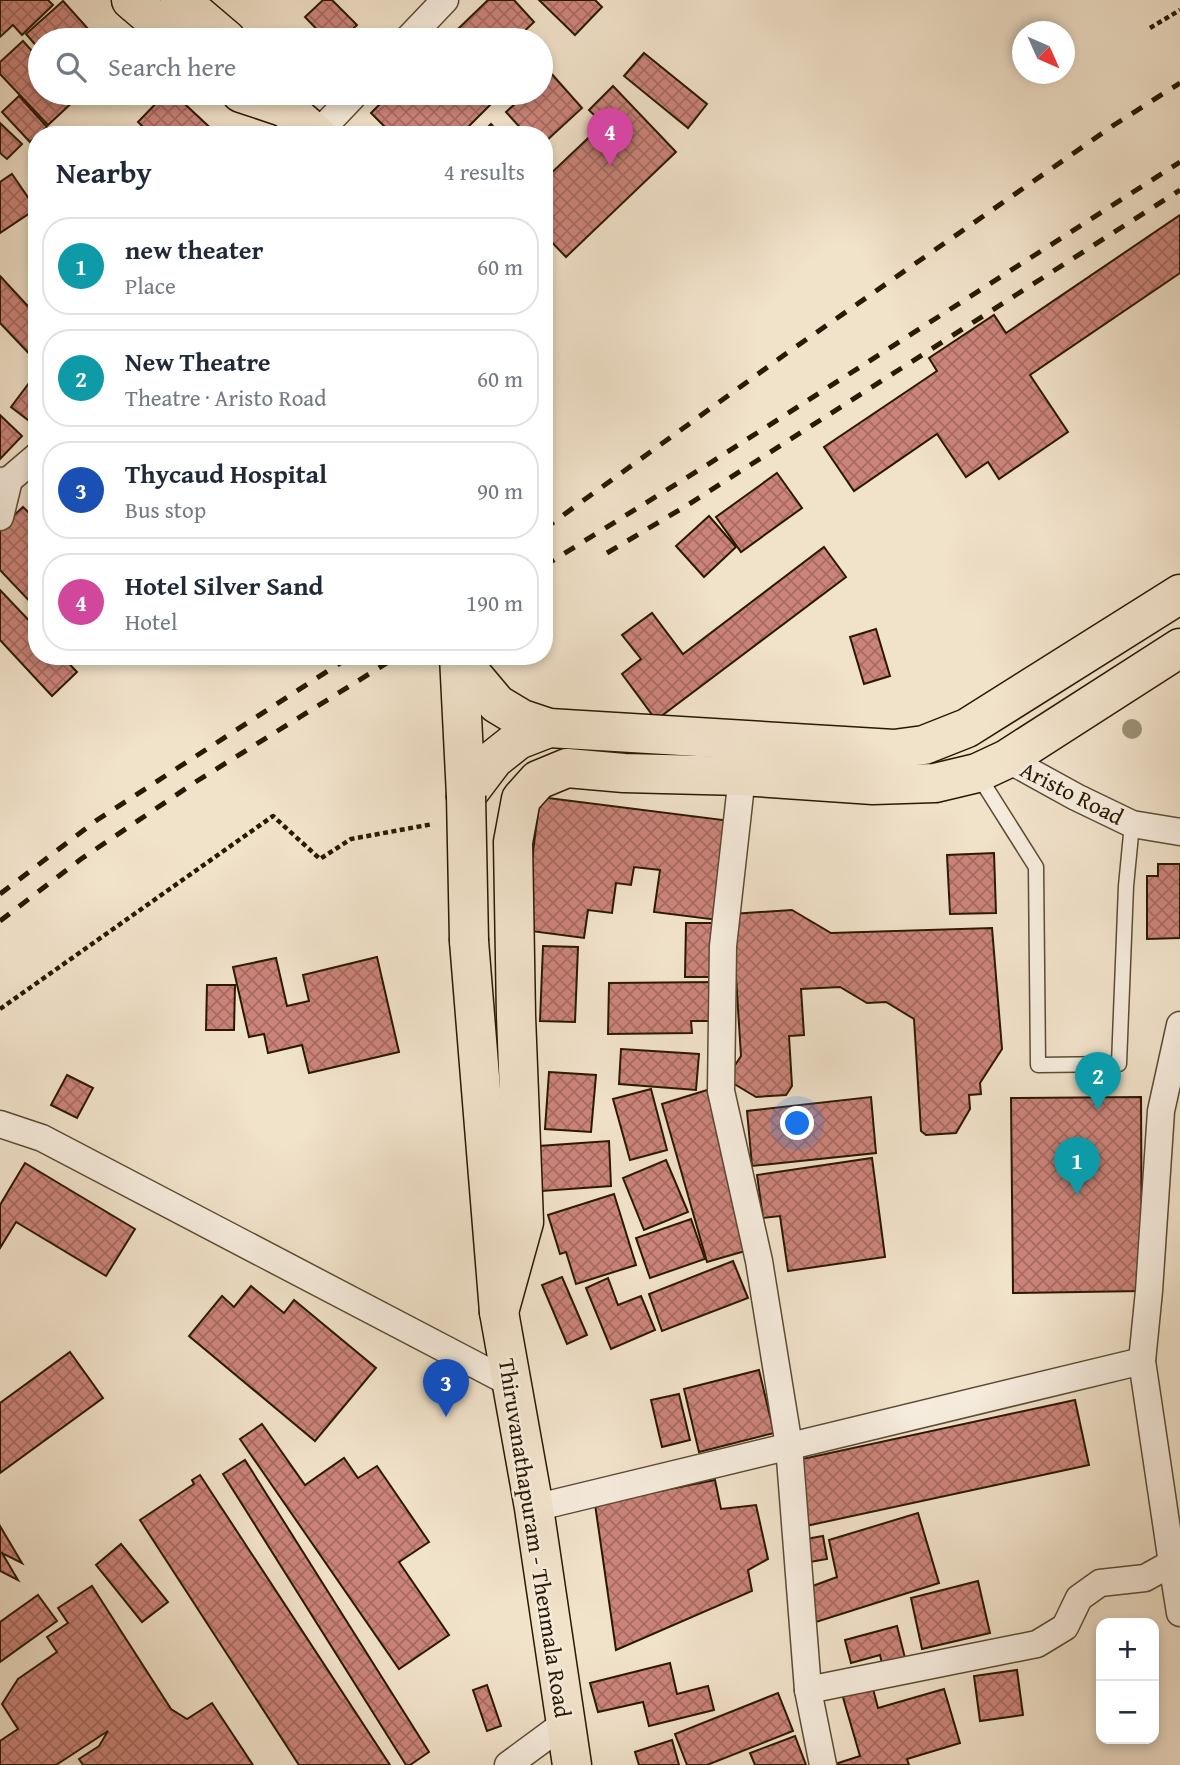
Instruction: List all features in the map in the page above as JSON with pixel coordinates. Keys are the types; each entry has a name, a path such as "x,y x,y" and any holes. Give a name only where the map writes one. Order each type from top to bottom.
{"main road":[{"path":"131,0 163,28"},
{"path":"180,0 213,28"},
{"path":"286,105 308,126"},
{"path":"466,665 497,704 522,719 549,728 894,749 924,745 967,728 1180,594"},
{"path":"499,1312 524,1222 513,842 521,799 538,780 567,768 873,785 935,783 992,766 1180,648"},
{"name":"Thiruvanathapuram - Thenmala Road","path":"460,665 469,941 499,1312 534,1508 572,1765"},
{"path":"466,807 494,759 518,740 549,728"}],"street":[{"path":"418,28 445,0"},
{"path":"325,126 345,105"},
{"path":"0,517 4,480 28,463"},
{"name":"Aristo Road","path":"992,766 1076,797 1132,824 1180,832"},
{"path":"742,776 723,946 721,1091 759,1261 789,1447 808,1690 823,1765"},
{"path":"1180,1025 1161,1111 1142,1361 1180,1613"},
{"path":"0,1124 41,1138 510,1383"},
{"path":"534,1508 1142,1361"},
{"path":"808,1690 1037,1644 1065,1627 1079,1598 1100,1583 1145,1578 1172,1563"},
{"path":"508,1765 565,1723"}],"lane":[{"path":"992,766 1036,867 1038,1065 1119,1065 1126,886 1132,824"}],"path":[{"path":"1150,28 1180,10"},
{"path":"0,1009 273,816 320,859 351,839 466,807"}],"building":[{"path":"0,0 48,0 53,5 22,35 13,25 0,37"},
{"path":"323,0 332,0 357,25 354,28 316,28 305,17"},
{"path":"488,0 514,0 534,22 528,28 459,28"},
{"path":"539,0 595,0 602,7 575,35"},
{"path":"63,1 87,28 33,28"},
{"path":"23,41 28,47 28,104 0,74 0,62"},
{"path":"644,53 707,104 688,128 624,76"},
{"path":"553,75 582,108 553,135 553,126 519,126 506,112 514,105 553,105"},
{"path":"613,86 676,152 566,257 553,243 553,171 603,124 589,110"},
{"path":"19,96 46,126 28,126 28,140 2,112"},
{"path":"29,105 70,105 48,125"},
{"path":"154,105 186,105 208,126 142,126 138,122"},
{"path":"379,105 490,105 469,126 384,126 371,113"},
{"path":"0,123 22,144 7,159 0,153"},
{"path":"12,174 28,197 28,214 0,233 0,182"},
{"path":"1180,215 1180,273 1030,375 1068,432 999,479 988,462 966,477 937,434 854,491 824,447 937,371 929,358 994,315 1006,333"},
{"path":"0,276 28,306 28,353 0,323"},
{"path":"28,384 28,420 11,407"},
{"path":"0,415 22,436 0,459"},
{"path":"777,473 802,508 741,552 716,517"},
{"path":"23,507 28,512 28,600 0,570 0,528"},
{"path":"709,516 736,547 704,577 676,546"},
{"path":"824,547 846,577 656,720 622,674 641,659 622,635 652,613 683,654"},
{"path":"0,590 28,620 28,665 70,665 77,672 52,696 0,640"},
{"path":"876,629 890,676 864,684 850,637"},
{"path":"540,797 731,821 718,920 654,912 660,870 634,867 631,885 616,883 612,913 588,910 584,938 523,930"},
{"path":"994,853 996,913 950,914 947,855"},
{"path":"1158,864 1180,864 1180,938 1147,939 1147,876 1158,876"},
{"path":"792,910 831,933 992,928 1002,1049 980,1083 981,1094 969,1095 970,1109 956,1133 926,1135 921,1131 914,1019 886,1002 867,1003 840,987 801,989 804,1035 789,1036 792,1086 786,1095 756,1097 726,1079 741,1056 732,914"},
{"path":"686,923 717,923 716,977 685,977"},
{"path":"543,946 578,947 575,1022 540,1021"},
{"path":"377,957 399,1052 309,1073 302,1045 268,1053 264,1034 249,1037 233,967 276,958 287,1006 309,1001 303,975"},
{"path":"717,982 717,1021 691,1021 692,1033 608,1034 609,983"},
{"path":"207,985 235,985 234,1030 206,1030"},
{"path":"621,1049 699,1054 696,1090 619,1084"},
{"path":"549,1072 596,1075 591,1132 545,1129"},
{"path":"67,1075 93,1088 77,1118 51,1105"},
{"path":"651,1089 667,1150 630,1160 613,1099"},
{"path":"707,1090 752,1249 707,1262 662,1104"},
{"path":"871,1097 876,1153 752,1166 747,1111"},
{"path":"1141,1097 1142,1291 1013,1293 1011,1098"},
{"path":"609,1141 611,1186 542,1191 539,1146"},
{"path":"872,1158 885,1257 788,1271 780,1216 763,1218 757,1175"},
{"path":"666,1160 688,1212 644,1230 623,1178"},
{"path":"25,1163 135,1229 106,1276 16,1222 0,1248 0,1205"},
{"path":"614,1194 636,1265 576,1284 566,1252 560,1254 548,1215"},
{"path":"691,1219 705,1259 650,1278 636,1238"},
{"path":"733,1261 748,1298 662,1331 649,1294"},
{"path":"562,1277 587,1335 567,1344 542,1285"},
{"path":"608,1278 618,1305 641,1296 655,1330 611,1349 586,1288"},
{"path":"251,1286 284,1313 294,1300 376,1368 315,1441 189,1336 222,1296 234,1307"},
{"path":"70,1352 103,1398 0,1473 0,1403"},
{"path":"759,1370 774,1433 699,1452 684,1389"},
{"path":"679,1394 690,1440 662,1447 651,1400"},
{"path":"1075,1400 1089,1465 806,1526 793,1461"},
{"path":"262,1424 305,1485 344,1458 358,1478 377,1466 429,1542 399,1562 449,1635 399,1669 240,1439"},
{"path":"245,1460 429,1752 410,1765 406,1765 223,1474"},
{"path":"200,1475 390,1765 299,1765 140,1520 194,1484 192,1480"},
{"path":"715,1480 721,1509 756,1505 768,1559 748,1570 752,1591 616,1650 595,1504"},
{"path":"918,1513 939,1583 816,1622 810,1587 837,1577 829,1540"},
{"path":"0,1526 22,1563 2,1553 18,1580 0,1571"},
{"path":"823,1536 827,1559 804,1563 800,1540"},
{"path":"121,1544 168,1602 142,1622 96,1565"},
{"path":"978,1581 990,1633 922,1649 911,1598"},
{"path":"92,1586 171,1709 187,1719 212,1703 253,1765 83,1765 79,1759 99,1746 108,1731 56,1765 0,1765 0,1741 18,1729 2,1704 18,1679 57,1652 47,1637 68,1623 58,1608"},
{"path":"38,1595 57,1621 0,1662 0,1622"},
{"path":"897,1626 907,1666 884,1672 880,1655 851,1663 845,1640"},
{"path":"670,1663 677,1694 708,1686 714,1710 649,1726 643,1702 598,1712 590,1683"},
{"path":"1017,1670 1023,1715 980,1721 974,1676"},
{"path":"487,1685 501,1726 487,1731 473,1690"},
{"path":"872,1685 878,1708 944,1689 960,1743 907,1759 909,1765 832,1765 860,1756 842,1694"},
{"path":"778,1693 793,1731 707,1765 687,1765 675,1734"},
{"path":"795,1736 806,1765 755,1765 750,1753"},
{"path":"672,1740 679,1765 639,1765 635,1752"}],"railway":[{"path":"553,522 787,353 1114,125 1180,83"},
{"path":"553,560 1180,162"},
{"path":"607,553 686,506 1180,190"},
{"path":"0,894 97,820 337,665"},
{"path":"0,921 81,859 197,781 384,665"}],"place":[{"name":"Hotel Silver Sand","path":"610,166"},
{"name":"New Theatre","path":"1098,1110"},
{"name":"new theater","path":"1077,1195"},
{"name":"Thycaud Hospital","path":"446,1417"}]}
